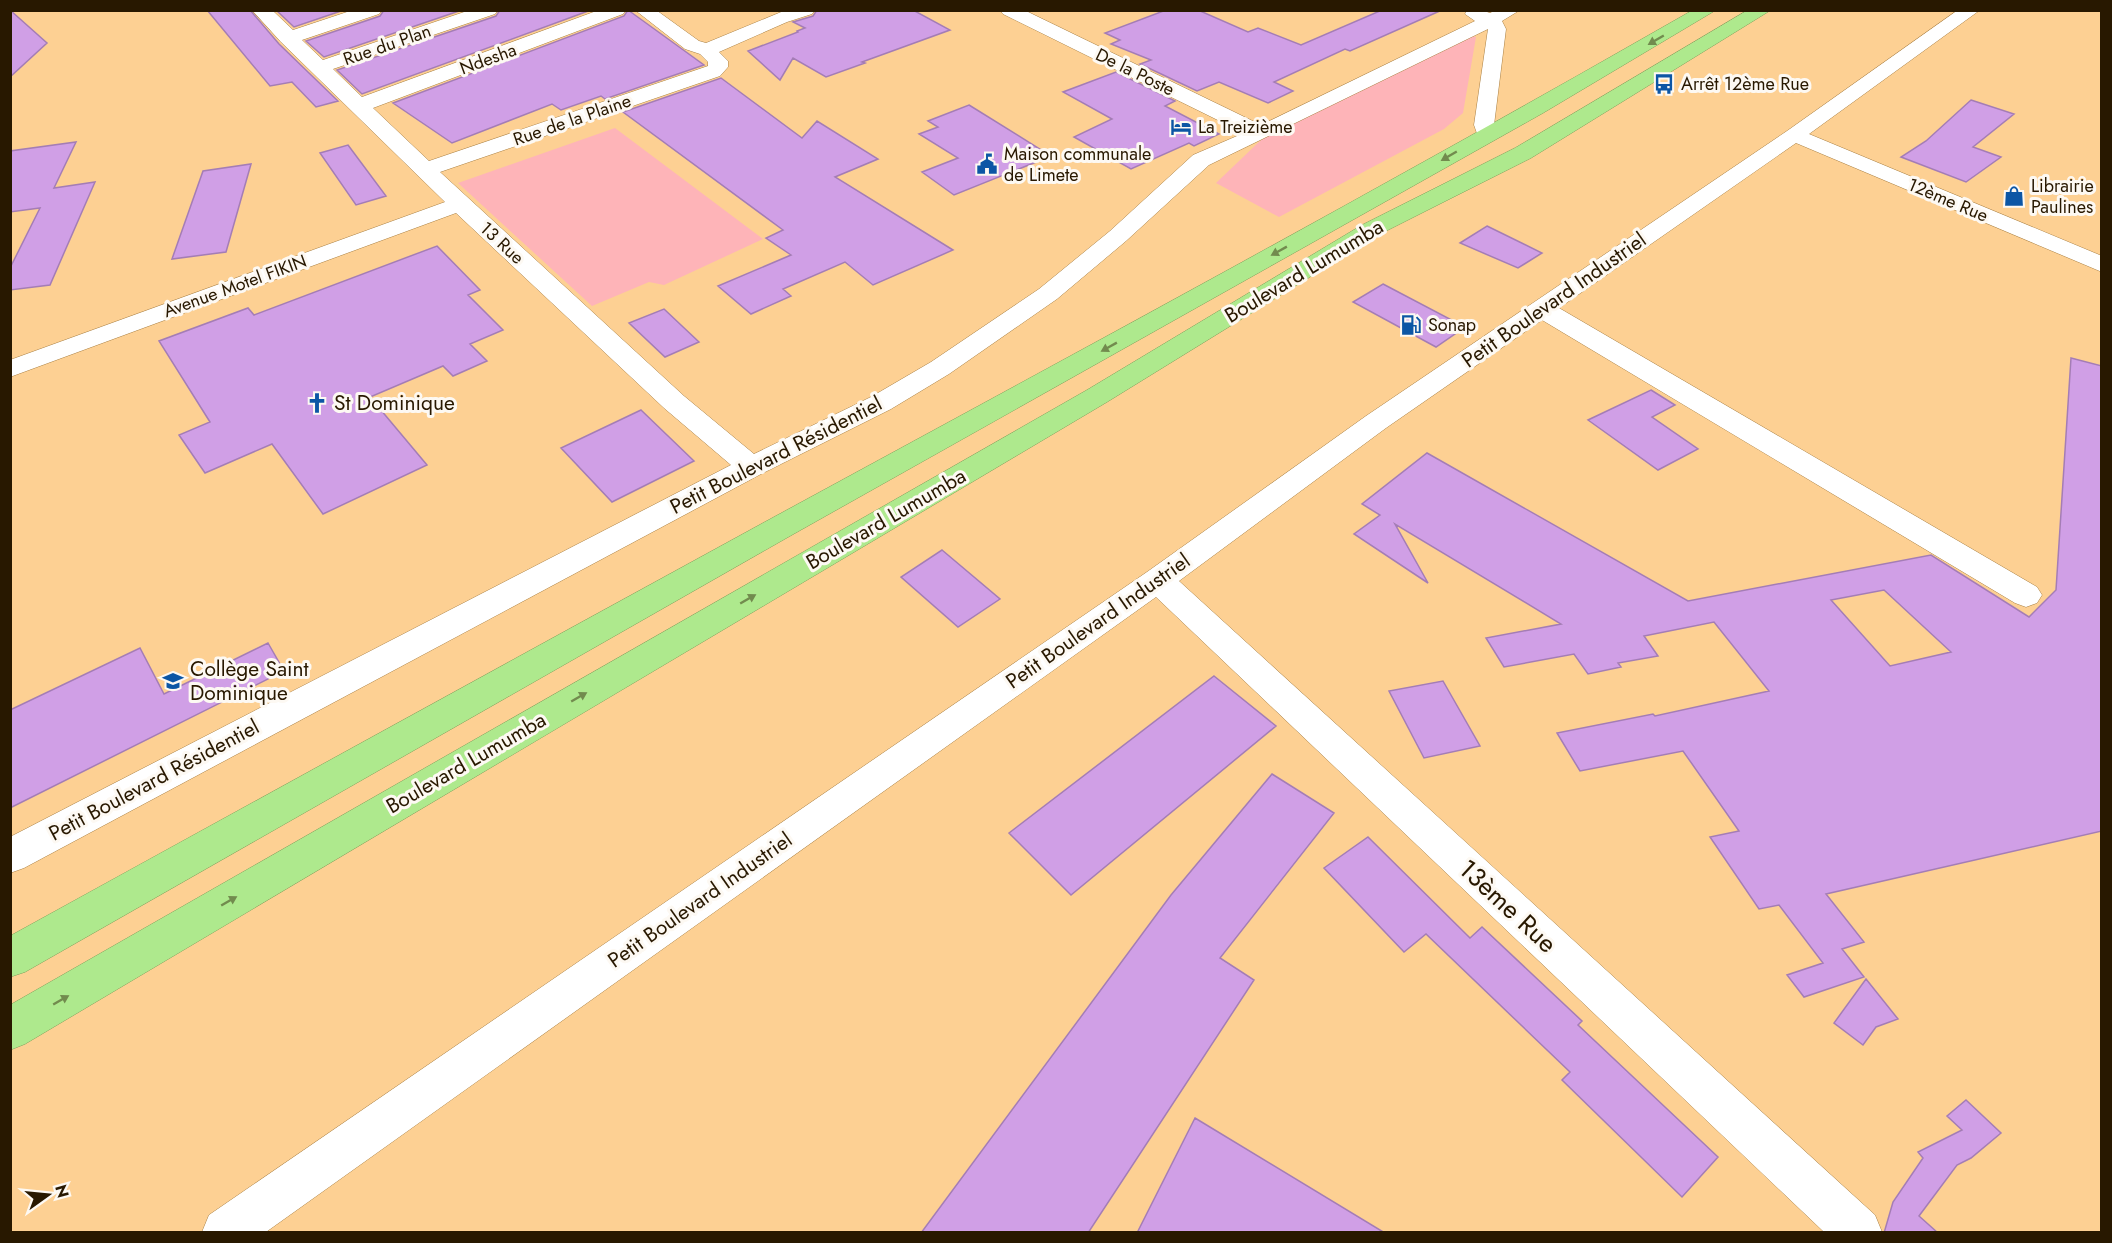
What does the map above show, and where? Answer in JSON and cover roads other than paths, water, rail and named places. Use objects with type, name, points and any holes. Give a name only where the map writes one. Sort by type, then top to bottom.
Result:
[{"type":"highway","name":"Boulevard Lumumba","points":[[10,958],[779,528],[986,416],[1536,109],[1707,10]]},
{"type":"highway","name":"Boulevard Lumumba","points":[[10,1029],[1097,396],[1370,230],[1523,153],[1762,10]]},
{"type":"street","name":"13 Rue","points":[[261,10],[460,204],[674,402],[751,466]]},
{"type":"street","points":[[288,38],[373,10]]},
{"type":"street","name":"Rue du Plan","points":[[320,68],[489,10]]},
{"type":"street","name":"Ndesha","points":[[358,106],[617,10]]},
{"type":"street","points":[[644,10],[713,59]]},
{"type":"street","name":"Rue de la Plaine","points":[[424,170],[713,72],[713,59],[781,18],[806,10]]},
{"type":"street","name":"De la Poste","points":[[1009,10],[1261,133]]},
{"type":"street","name":"Petit Boulevard Industriel","points":[[226,1233],[1158,580],[1376,422],[1794,135],[1971,10]]},
{"type":"street","points":[[1486,135],[1484,125],[1497,35],[1496,24],[1489,14]]},
{"type":"street","name":"Petit Boulevard Résidentiel","points":[[10,856],[751,466],[880,403],[940,368],[1048,294],[1118,236],[1201,160],[1261,133],[1489,14]]},
{"type":"street","name":"12ème Rue","points":[[1794,135],[2102,265]]},
{"type":"street","name":"Avenue Motel FIKIN","points":[[10,369],[460,204]]},
{"type":"street","points":[[1542,309],[2026,595]]},
{"type":"street","name":"13ème Rue","points":[[1158,580],[1858,1233]]},
{"type":"place","name":"Arrêt 12ème Rue","points":[[1664,84]]},
{"type":"place","name":"La Treizième","points":[[1181,127]]},
{"type":"place","name":"Maison communale de Limete","points":[[987,164]]},
{"type":"place","name":"Librairie Paulines","points":[[2014,196]]},
{"type":"place","name":"Sonap","points":[[1411,325]]},
{"type":"place","name":"St Dominique","points":[[317,403]]},
{"type":"place","name":"Collège Saint Dominique","points":[[173,681]]}]
